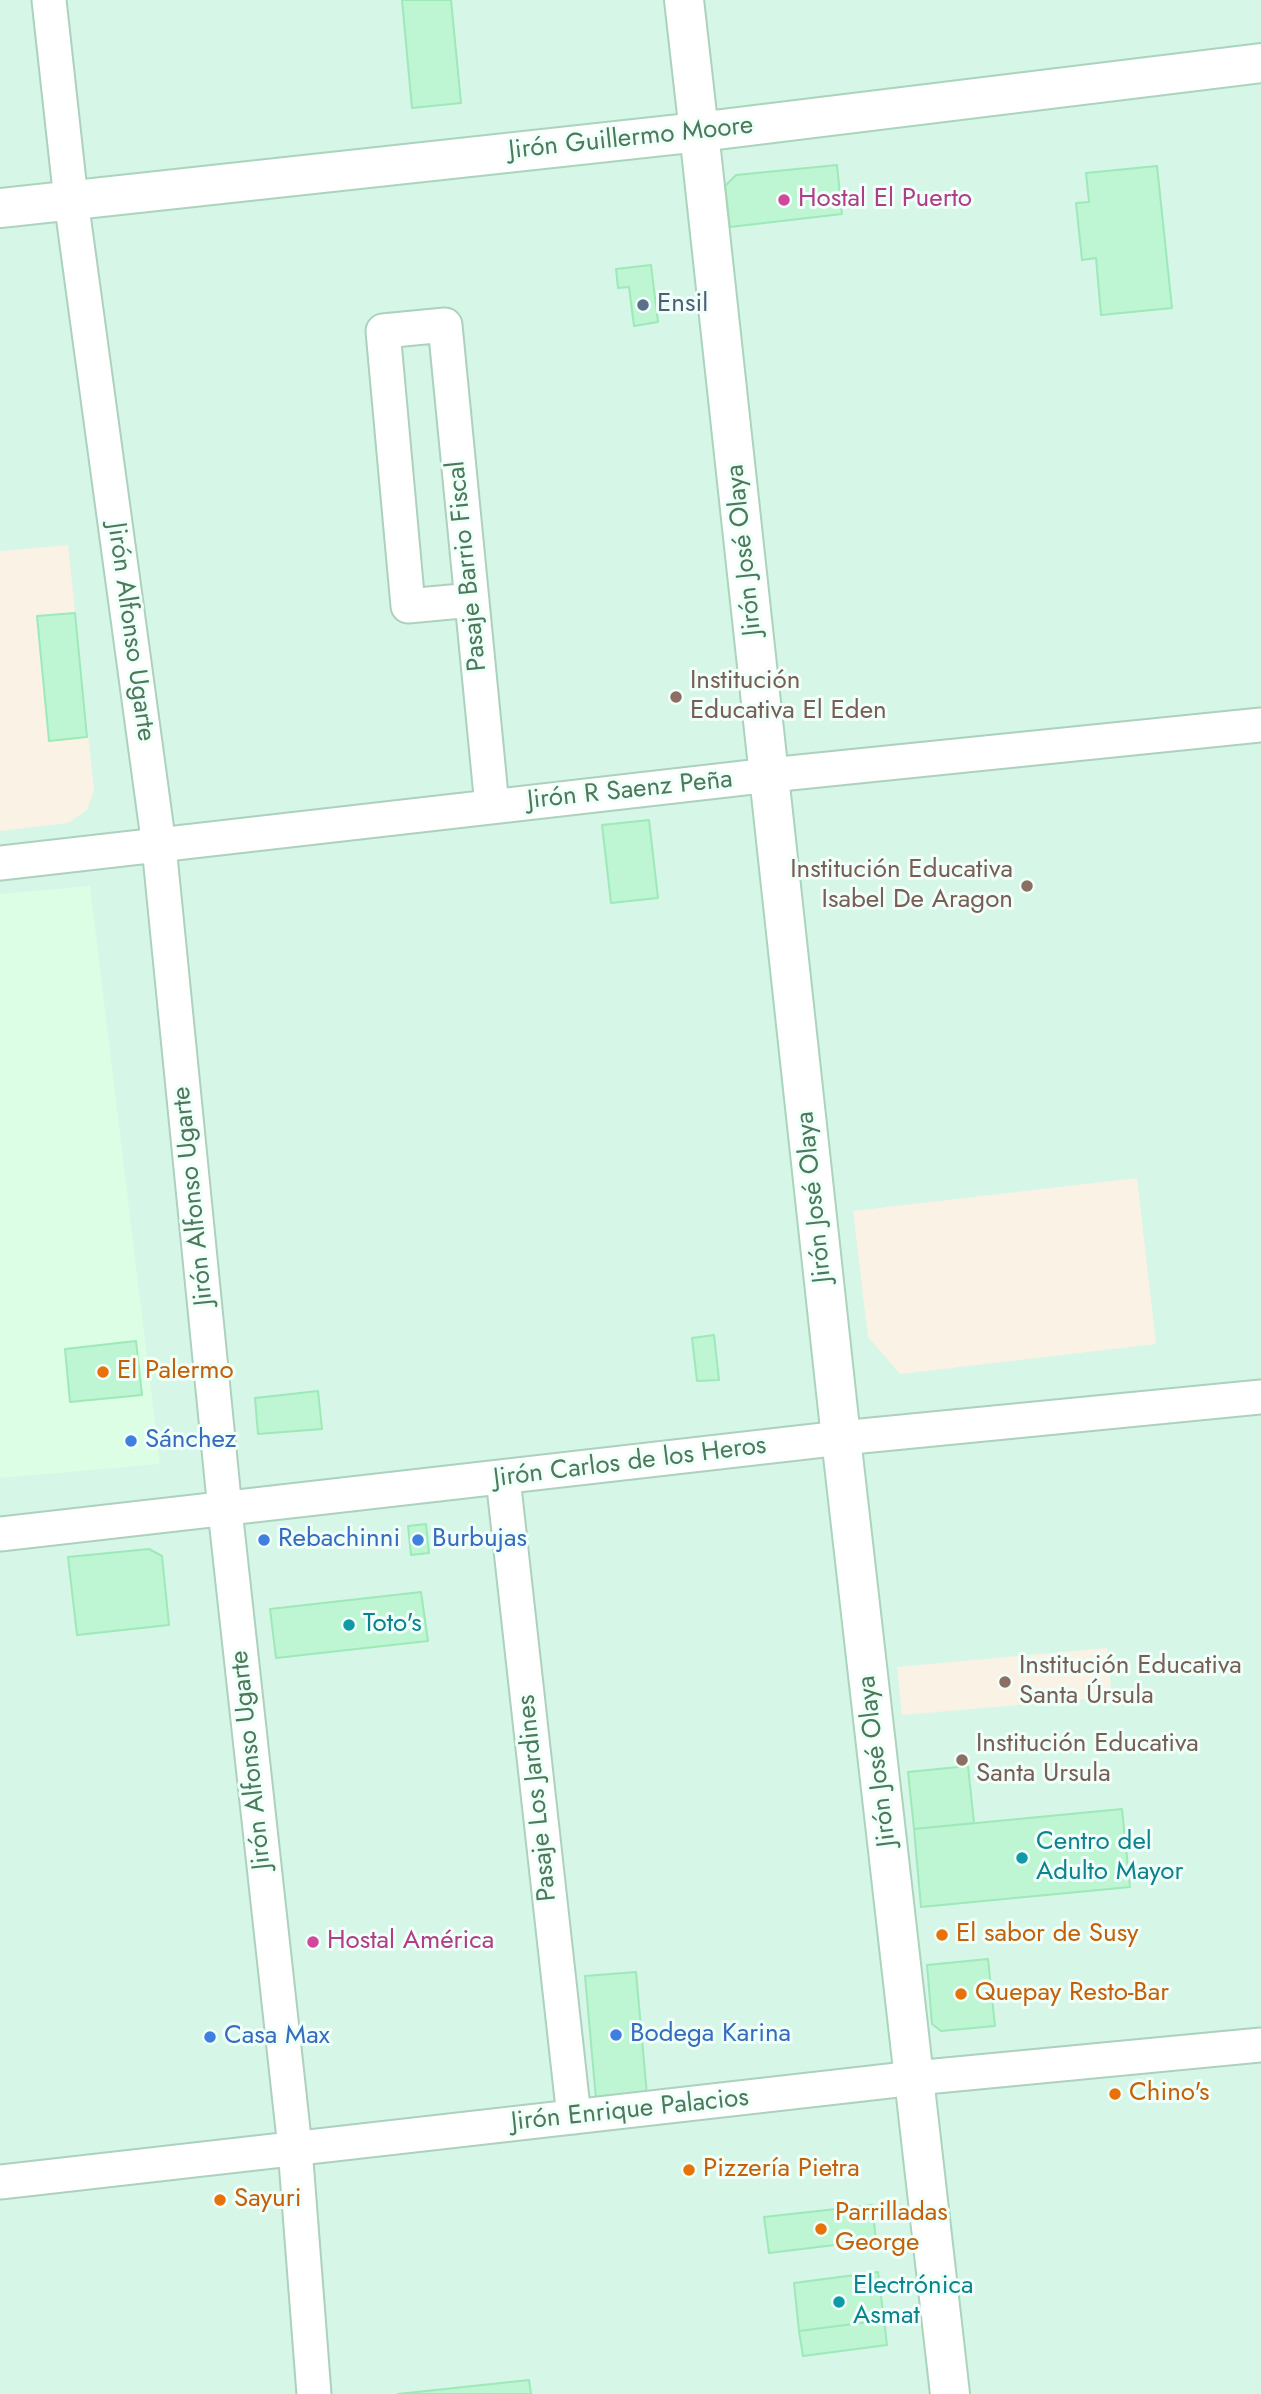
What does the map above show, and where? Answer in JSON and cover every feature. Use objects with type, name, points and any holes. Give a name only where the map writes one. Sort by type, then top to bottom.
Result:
[{"type":"main road","name":"Jirón José Olaya","points":[[684,0],[841,1438],[950,2394]]},
{"type":"main road","name":"Jirón Guillermo Moore","points":[[0,208],[699,132],[1261,63]]},
{"type":"street","name":"Jirón Alfonso Ugarte","points":[[49,0],[71,200],[159,846],[226,1510],[295,2148],[314,2394]]},
{"type":"street","name":"Pasaje Barrio Fiscal","points":[[472,600],[408,606],[383,331],[445,325],[472,600],[492,806]]},
{"type":"street","name":"Jirón R Saenz Peña","points":[[0,863],[770,775],[1261,725]]},
{"type":"street","name":"Jirón Carlos de los Heros","points":[[0,1534],[841,1438],[1261,1397]]},
{"type":"street","name":"Pasaje Los Jardines","points":[[503,1478],[574,2117]]},
{"type":"street","name":"Jirón Enrique Palacios","points":[[0,2182],[915,2078],[1261,2045]]},
{"type":"shaded area","points":[[0,0],[1261,0],[1261,2394],[0,2394]]},
{"type":"shaded area","points":[[68,545],[94,790],[87,810],[68,823],[0,831],[0,551]]},
{"type":"shaded area","points":[[90,886],[160,1464],[0,1478],[0,894]]},
{"type":"shaded area","points":[[1137,1178],[1156,1344],[900,1374],[868,1337],[853,1211]]},
{"type":"shaded area","name":"Institución Educativa Santa Úrsula","points":[[1107,1648],[1112,1697],[902,1715],[897,1667]]},
{"type":"building","points":[[402,0],[451,0],[461,103],[412,108]]},
{"type":"building","name":"Hostal El Puerto","points":[[837,165],[842,214],[730,227],[725,186],[736,175]]},
{"type":"building","points":[[1157,166],[1172,308],[1101,315],[1096,258],[1082,260],[1076,203],[1089,202],[1086,173]]},
{"type":"building","name":"Ensil","points":[[651,265],[658,322],[634,326],[629,287],[618,288],[616,269]]},
{"type":"building","points":[[75,613],[87,737],[49,741],[37,616]]},
{"type":"building","points":[[649,820],[658,898],[611,903],[602,825]]},
{"type":"building","points":[[714,1335],[719,1380],[697,1381],[692,1338]]},
{"type":"building","name":"El Palermo","points":[[136,1341],[142,1395],[70,1402],[65,1349]]},
{"type":"building","points":[[318,1391],[322,1429],[258,1434],[255,1398]]},
{"type":"building","name":"Burbujas","points":[[426,1524],[429,1553],[411,1555],[408,1526]]},
{"type":"building","points":[[149,1549],[162,1556],[169,1625],[77,1635],[68,1557]]},
{"type":"building","name":"Toto's","points":[[421,1592],[428,1641],[276,1658],[270,1609]]},
{"type":"building","points":[[968,1766],[974,1823],[914,1829],[908,1772]]},
{"type":"building","name":"Centro del Adulto Mayor","points":[[1122,1809],[1130,1887],[921,1907],[914,1829]]},
{"type":"building","name":"Quepay Resto-Bar","points":[[988,1959],[995,2026],[941,2031],[932,2024],[927,1965]]},
{"type":"building","name":"Bodega Karina","points":[[636,1972],[647,2095],[596,2099],[585,1976]]},
{"type":"building","name":"Parrilladas George","points":[[872,2205],[876,2240],[769,2253],[764,2217]]},
{"type":"building","name":"Electrónica Asmat","points":[[878,2272],[884,2320],[799,2331],[794,2283]]},
{"type":"building","points":[[884,2320],[887,2345],[803,2356],[799,2331]]},
{"type":"building","points":[[529,2380],[531,2394],[398,2394]]},
{"type":"place","name":"Hostal El Puerto","points":[[784,200]]},
{"type":"place","name":"Ensil","points":[[643,305]]},
{"type":"place","name":"Institución Educativa El Eden","points":[[676,697]]},
{"type":"place","name":"Institución Educativa Isabel De Aragon","points":[[1027,886]]},
{"type":"place","name":"El Palermo","points":[[103,1372]]},
{"type":"place","name":"Sánchez","points":[[131,1441]]},
{"type":"place","name":"Rebachinni","points":[[264,1540]]},
{"type":"place","name":"Burbujas","points":[[418,1540]]},
{"type":"place","name":"Toto's","points":[[349,1625]]},
{"type":"place","name":"Institución Educativa Santa Úrsula","points":[[1005,1682]]},
{"type":"place","name":"Institución Educativa Santa Ursula","points":[[962,1760]]},
{"type":"place","name":"Centro del Adulto Mayor","points":[[1022,1858]]},
{"type":"place","name":"El sabor de Susy","points":[[942,1935]]},
{"type":"place","name":"Hostal América","points":[[313,1942]]},
{"type":"place","name":"Quepay Resto-Bar","points":[[961,1994]]},
{"type":"place","name":"Bodega Karina","points":[[616,2035]]},
{"type":"place","name":"Casa Max","points":[[210,2037]]},
{"type":"place","name":"Chino's","points":[[1115,2094]]},
{"type":"place","name":"Pizzería Pietra","points":[[689,2170]]},
{"type":"place","name":"Sayuri","points":[[220,2200]]},
{"type":"place","name":"Parrilladas George","points":[[821,2229]]},
{"type":"place","name":"Electrónica Asmat","points":[[839,2302]]}]
